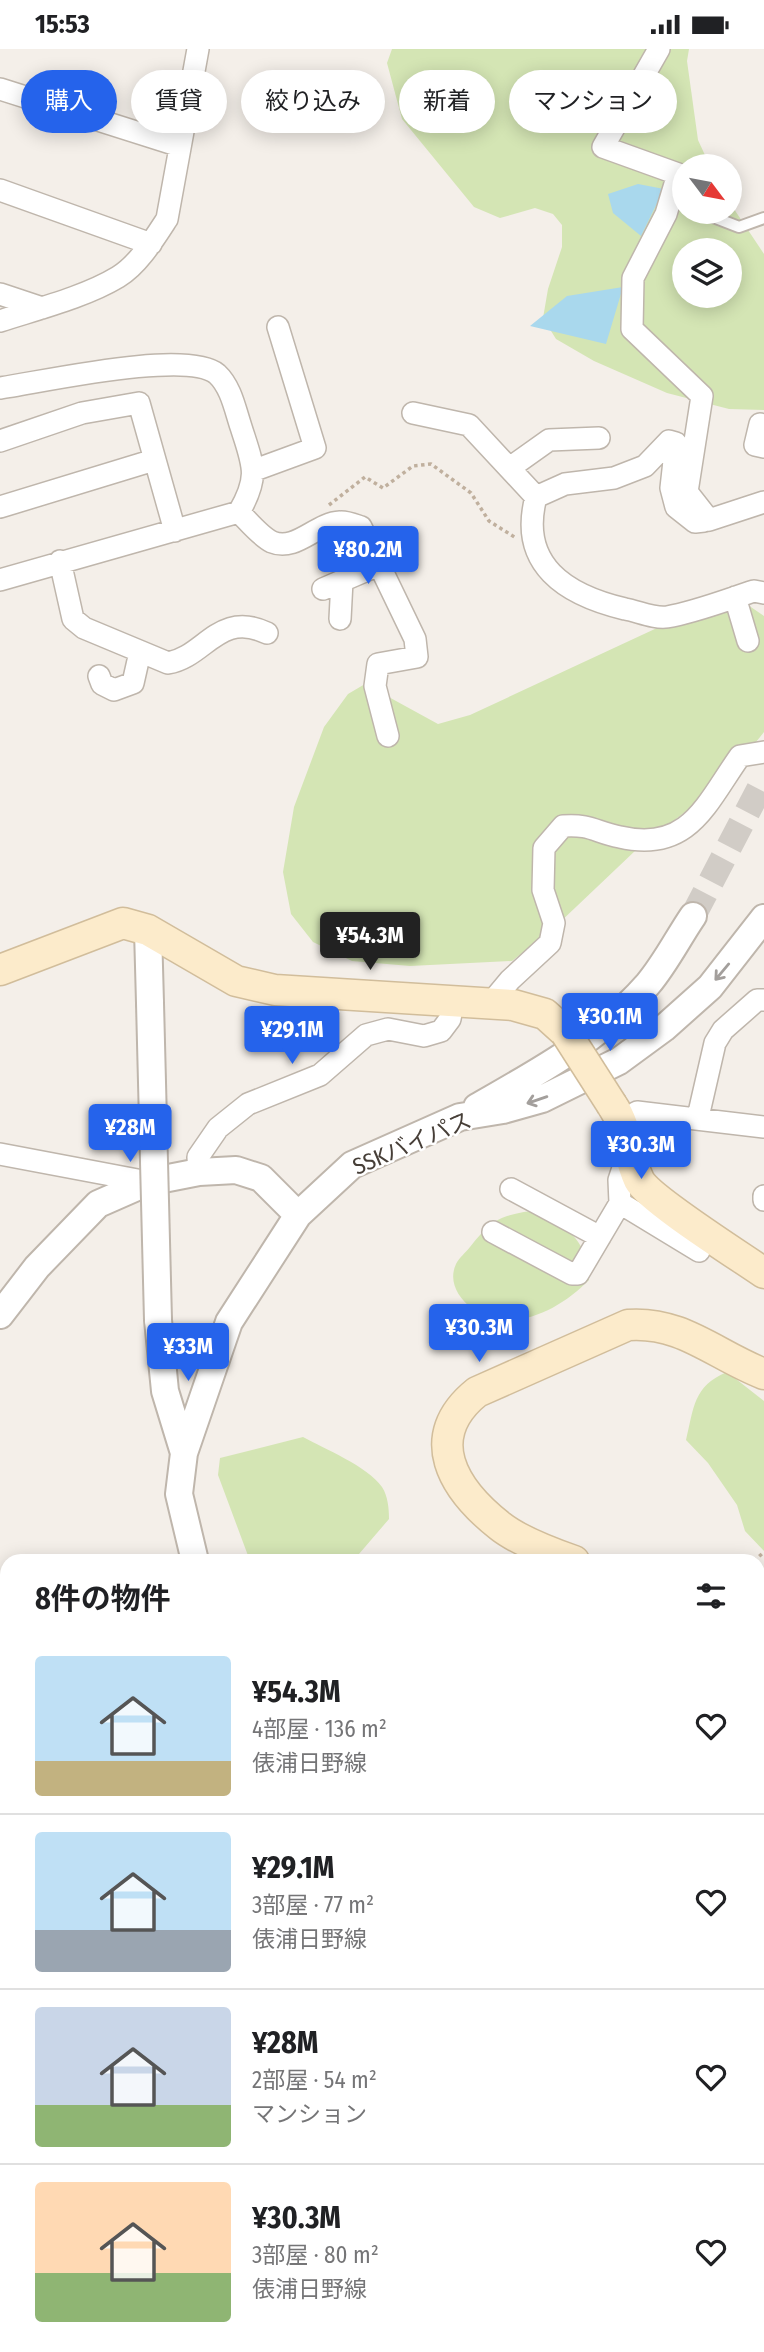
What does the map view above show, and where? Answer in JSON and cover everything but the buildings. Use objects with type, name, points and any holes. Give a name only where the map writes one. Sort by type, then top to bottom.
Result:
[{"type":"main road","points":[[0,970],[122,923],[148,930],[236,981],[262,987],[490,1003],[533,1009],[545,1014],[566,1033],[618,1113],[628,1153],[641,1183],[764,1272]]},
{"type":"main road","points":[[559,1554],[501,1527],[468,1494],[452,1469],[445,1442],[450,1421],[461,1405],[477,1392],[628,1325],[650,1323],[669,1326],[764,1374]]},
{"type":"street","points":[[0,321],[42,308],[119,277],[151,244],[167,219],[198,49]]},
{"type":"street","points":[[659,49],[603,148],[678,174],[666,214],[633,278],[632,329],[702,396],[687,492],[709,520]]},
{"type":"street","points":[[0,89],[180,146]]},
{"type":"street","points":[[0,190],[151,244]]},
{"type":"street","points":[[0,294],[42,308]]},
{"type":"street","points":[[255,470],[315,448],[278,327]]},
{"type":"street","points":[[0,388],[159,364],[204,366],[226,383],[255,470],[253,486],[239,512],[0,580]]},
{"type":"street","points":[[0,441],[82,413],[139,403],[175,531]]},
{"type":"street","points":[[413,414],[469,425],[511,467],[536,497]]},
{"type":"street","points":[[511,467],[549,440],[599,438]]},
{"type":"street","points":[[536,497],[565,484],[614,478],[645,465],[669,441],[676,443],[671,488],[676,507],[695,522],[764,502]]},
{"type":"street","points":[[0,507],[155,460]]},
{"type":"street","points":[[536,497],[531,518],[533,542],[542,563],[558,580],[592,601],[664,618],[754,591],[764,593]]},
{"type":"street","points":[[239,512],[270,541],[279,544],[290,545],[317,529],[341,521],[361,527],[415,639],[417,657],[378,664],[375,686],[392,712],[388,736]]},
{"type":"street","points":[[60,561],[73,619],[84,628],[110,630],[140,652],[167,663],[180,661],[212,635],[240,626],[254,627],[267,633]]},
{"type":"street","points":[[340,619],[332,585],[381,564]]},
{"type":"street","points":[[735,597],[747,641]]},
{"type":"street","points":[[99,676],[102,684],[114,690],[133,683],[140,652]]},
{"type":"street","points":[[490,1003],[510,980],[550,943],[554,923],[543,890],[544,848],[563,826],[585,824],[621,838],[667,838],[687,829],[740,756],[764,752]]},
{"type":"street","points":[[460,1117],[546,1068],[612,1021],[649,982],[693,916]]},
{"type":"street","name":"SSKバイパス","points":[[193,1554],[179,1494],[184,1453],[229,1322],[298,1215],[352,1165],[460,1117],[542,1099],[619,1061],[664,1028],[710,987],[764,918]]},
{"type":"street","points":[[148,930],[158,1320],[165,1391],[184,1453]]},
{"type":"street","points":[[698,1117],[715,1043],[723,1030],[757,1000],[764,1000]]},
{"type":"street","points":[[199,1172],[198,1157],[218,1128],[248,1104],[320,1075],[366,1035],[388,1029],[424,1036],[441,1031],[450,1019],[453,1002]]},
{"type":"street","points":[[618,1113],[698,1117],[764,1127]]},
{"type":"street","points":[[493,1232],[572,1275],[578,1274],[620,1203],[619,1180],[628,1153]]},
{"type":"street","points":[[0,1154],[148,1182]]},
{"type":"street","points":[[0,1315],[37,1268],[98,1204],[148,1182],[199,1172],[236,1170],[261,1178],[298,1215]]},
{"type":"street","points":[[511,1189],[600,1237]]},
{"type":"street","points":[[620,1203],[699,1251]]},
{"type":"lane","points":[[733,224],[739,226],[764,218]]},
{"type":"path","points":[[328,506],[349,486],[365,477],[383,488],[413,466],[431,464],[471,493],[489,520],[520,541],[533,542]]},
{"type":"green space","points":[[392,49],[689,49],[687,61],[698,140],[704,154],[672,154],[672,224],[742,224],[742,221],[764,254],[764,410],[729,409],[667,393],[594,361],[556,339],[543,318],[548,289],[562,247],[562,225],[553,214],[535,208],[500,218],[474,207],[413,133],[495,133],[495,70],[399,70],[399,108],[387,63]]},
{"type":"green space","points":[[745,603],[764,616],[764,732],[725,781],[636,850],[557,925],[512,961],[410,966],[352,961],[313,942],[291,914],[283,872],[294,807],[324,727],[348,694],[365,684],[438,724],[470,715],[672,621]]},
{"type":"green space","points":[[536,1210],[567,1230],[580,1244],[589,1280],[572,1295],[543,1313],[509,1321],[477,1312],[460,1296],[455,1286],[453,1275],[457,1262],[491,1224],[514,1214]]},
{"type":"green space","points":[[727,1372],[764,1401],[764,1551],[745,1531],[737,1505],[708,1463],[686,1440],[701,1391],[707,1384]]},
{"type":"green space","points":[[303,1437],[356,1465],[375,1479],[386,1494],[389,1519],[359,1554],[247,1554],[218,1475],[220,1458]]},
{"type":"water","points":[[638,184],[664,189],[641,236],[613,213],[608,194]]},
{"type":"water","points":[[623,287],[606,344],[530,326],[567,296]]},
{"type":"tunnel","points":[[693,916],[764,780]]}]
